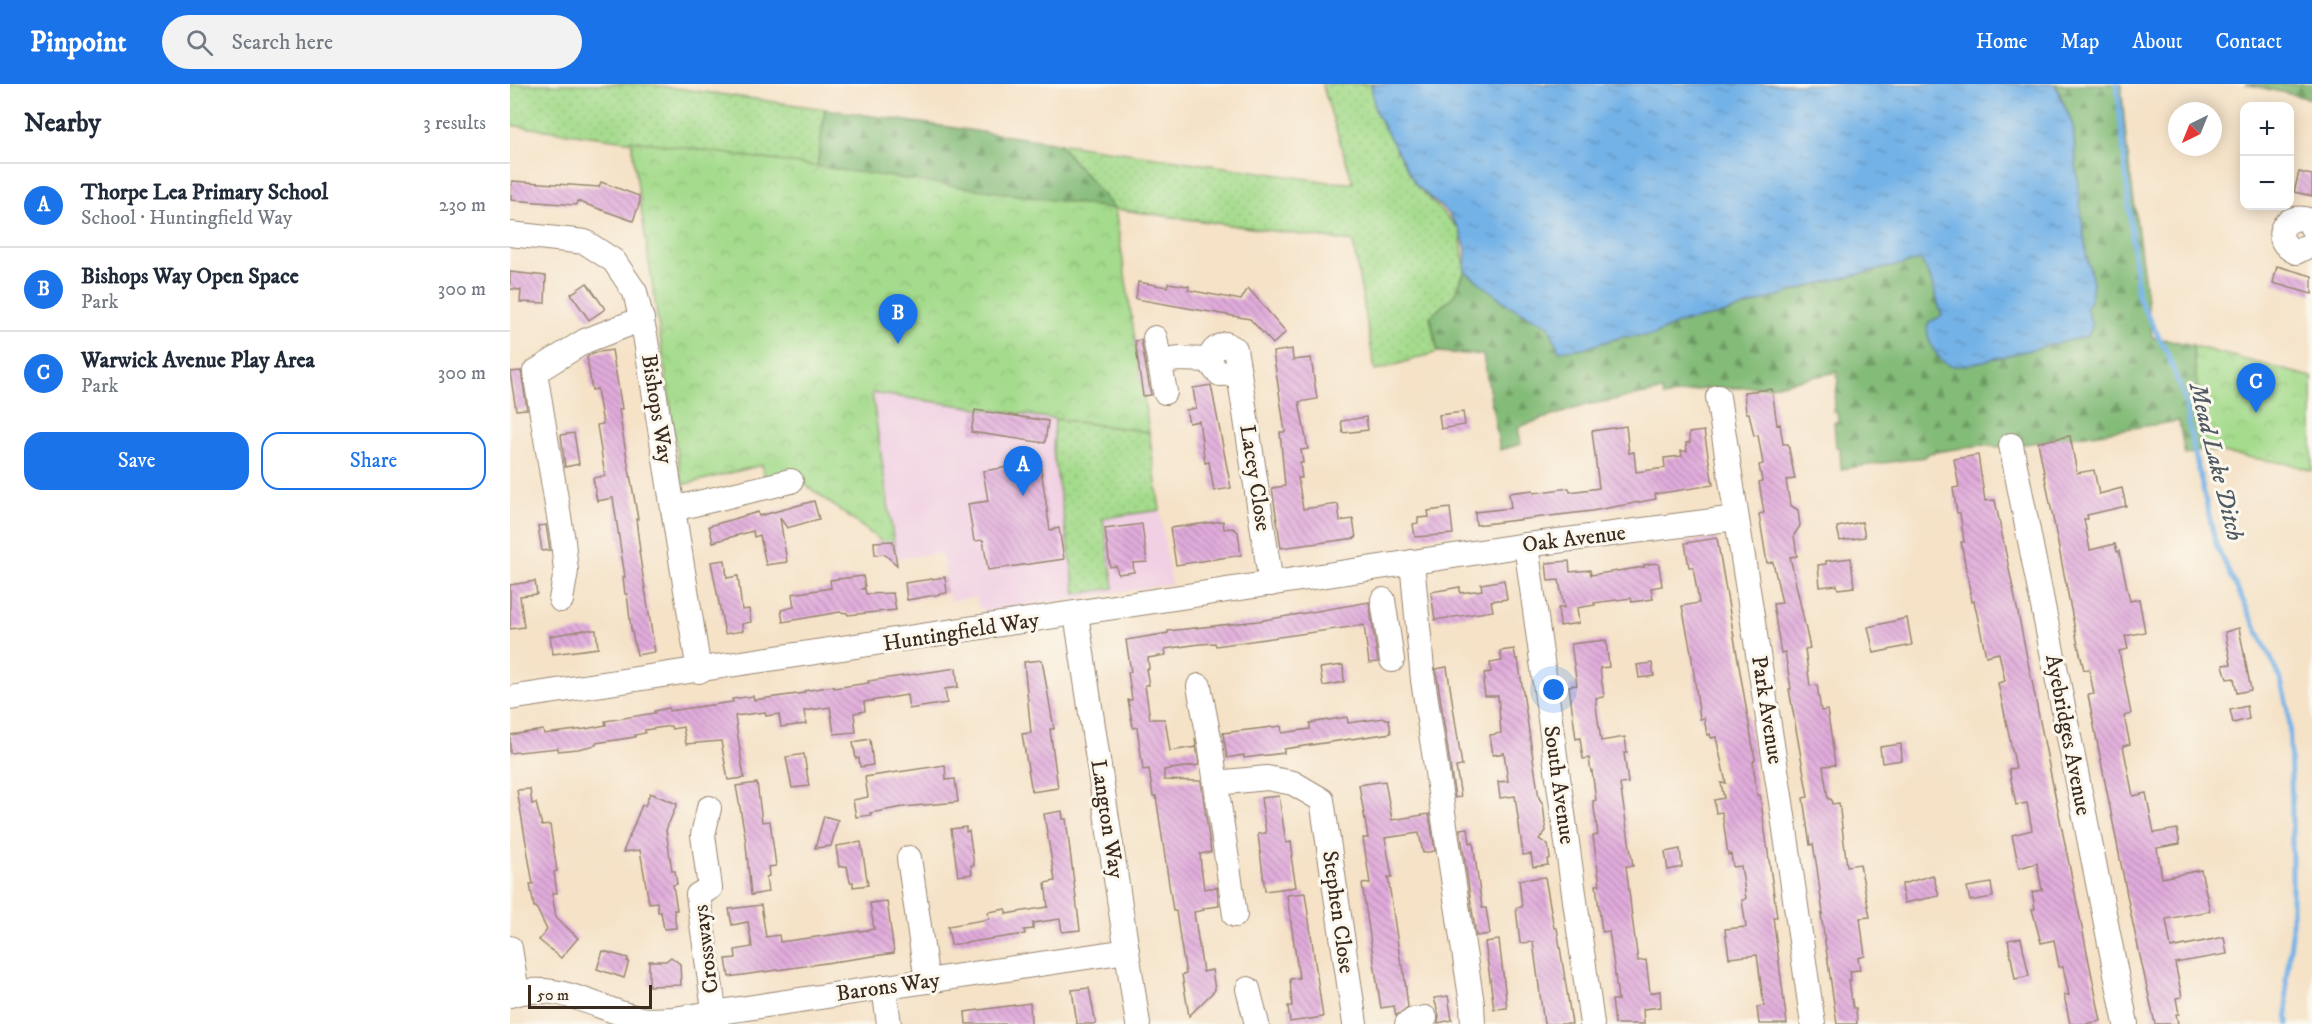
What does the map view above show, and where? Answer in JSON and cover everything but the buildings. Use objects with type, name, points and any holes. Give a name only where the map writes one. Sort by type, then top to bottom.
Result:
[{"type":"street","points":[[2312,228],[2308,220],[2300,218],[2292,220],[2286,223],[2281,236],[2283,243],[2296,252],[2312,244]]},
{"type":"street","name":"Bishops Way","points":[[510,234],[585,242],[614,261],[635,292],[642,319],[699,671]]},
{"type":"street","points":[[561,600],[566,571],[563,541],[536,372],[585,341],[642,319]]},
{"type":"street","points":[[1155,338],[1165,392]]},
{"type":"street","name":"Lacey Close","points":[[1160,362],[1179,359],[1210,360],[1218,346],[1226,344],[1235,349],[1271,584]]},
{"type":"street","name":"Park Avenue","points":[[1718,397],[1782,802],[1813,1024]]},
{"type":"street","name":"Ayebridges Avenue","points":[[2011,445],[2126,1024]]},
{"type":"street","points":[[673,509],[791,481]]},
{"type":"street","name":"Oak Avenue","points":[[1412,562],[1736,518]]},
{"type":"street","name":"South Avenue","points":[[1526,545],[1592,1024]]},
{"type":"street","points":[[1412,562],[1423,680],[1472,1004],[1473,1024]]},
{"type":"street","name":"Huntingfield Way","points":[[510,699],[1412,562]]},
{"type":"street","points":[[1383,600],[1392,660]]},
{"type":"street","name":"Langton Way","points":[[1076,614],[1138,1024]]},
{"type":"street","points":[[1388,629],[1417,624]]},
{"type":"street","points":[[1199,686],[1235,915]]},
{"type":"street","name":"Stephen Close","points":[[1216,783],[1268,778],[1293,783],[1322,800],[1355,1024]]},
{"type":"street","name":"Crossways","points":[[709,808],[703,835],[710,888],[698,895],[715,1018]]},
{"type":"street","points":[[909,858],[927,981]]},
{"type":"street","points":[[510,948],[513,994]]},
{"type":"street","name":"Barons Way","points":[[513,994],[543,991],[577,996],[614,1011],[643,1019],[715,1018],[884,987],[1127,951]]},
{"type":"street","points":[[884,987],[889,1024]]},
{"type":"street","points":[[1248,989],[1257,1024]]},
{"type":"shaded area","points":[[871,393],[1149,432],[1171,584],[985,612],[978,606],[976,597],[950,601],[942,557],[939,553],[896,559]]},
{"type":"green space","points":[[510,84],[648,84],[825,109],[817,167],[510,125]]},
{"type":"green space","points":[[1322,84],[1371,84],[1375,111],[1416,185],[1460,230],[1465,271],[1454,295],[1430,317],[1438,352],[1375,371],[1353,242],[1115,209],[1058,143],[1329,182],[1353,183]]},
{"type":"green space","points":[[2056,84],[2121,84],[2127,150],[2152,337],[2193,345],[2204,450],[2185,455],[2179,421],[2024,444],[1996,447],[1982,445],[1929,453],[1925,457],[1841,469],[1840,447],[1836,447],[1834,422],[1838,422],[1837,412],[1833,412],[1837,372],[1766,387],[1702,389],[1664,397],[1661,391],[1586,405],[1518,427],[1521,444],[1500,450],[1483,355],[1438,352],[1430,317],[1454,295],[1465,271],[1510,306],[1550,326],[1584,348],[1622,337],[1654,335],[1679,323],[1719,315],[1817,284],[1921,260],[1930,277],[1942,316],[2092,326],[2086,308],[2091,298],[2093,282],[2087,259],[2079,198],[2073,126]]},
{"type":"green space","points":[[2245,84],[2312,84],[2312,99]]},
{"type":"green space","points":[[825,109],[1058,143],[1115,209],[817,167]]},
{"type":"green space","points":[[631,140],[1115,209],[1149,432],[872,393],[895,551],[803,483],[765,480],[762,465],[682,485]]},
{"type":"green space","points":[[2193,346],[2312,377],[2312,471],[2290,464],[2204,450]]},
{"type":"green space","points":[[1055,418],[1149,432],[1160,510],[1103,518],[1114,588],[1076,594],[1053,451]]},
{"type":"water","points":[[1371,84],[2055,84],[2073,126],[2079,198],[2087,258],[2093,282],[2091,298],[2086,308],[2092,326],[2088,336],[1967,365],[1947,364],[1938,356],[1929,339],[1929,322],[1942,316],[1930,277],[1921,260],[1817,284],[1719,315],[1679,323],[1654,335],[1622,337],[1584,348],[1559,351],[1549,326],[1510,306],[1465,271],[1466,249],[1460,230],[1448,213],[1416,185],[1375,111]]},
{"type":"waterway","name":"Mead Lake Ditch","points":[[2117,84],[2138,297],[2168,355],[2185,401],[2216,545],[2280,677],[2289,715],[2292,935],[2286,979],[2288,1024]]},
{"type":"place","name":"Bishops Way Open Space","points":[[898,344]]},
{"type":"place","name":"Warwick Avenue Play Area","points":[[2256,413]]},
{"type":"place","name":"Thorpe Lea Primary School","points":[[1023,496]]}]
